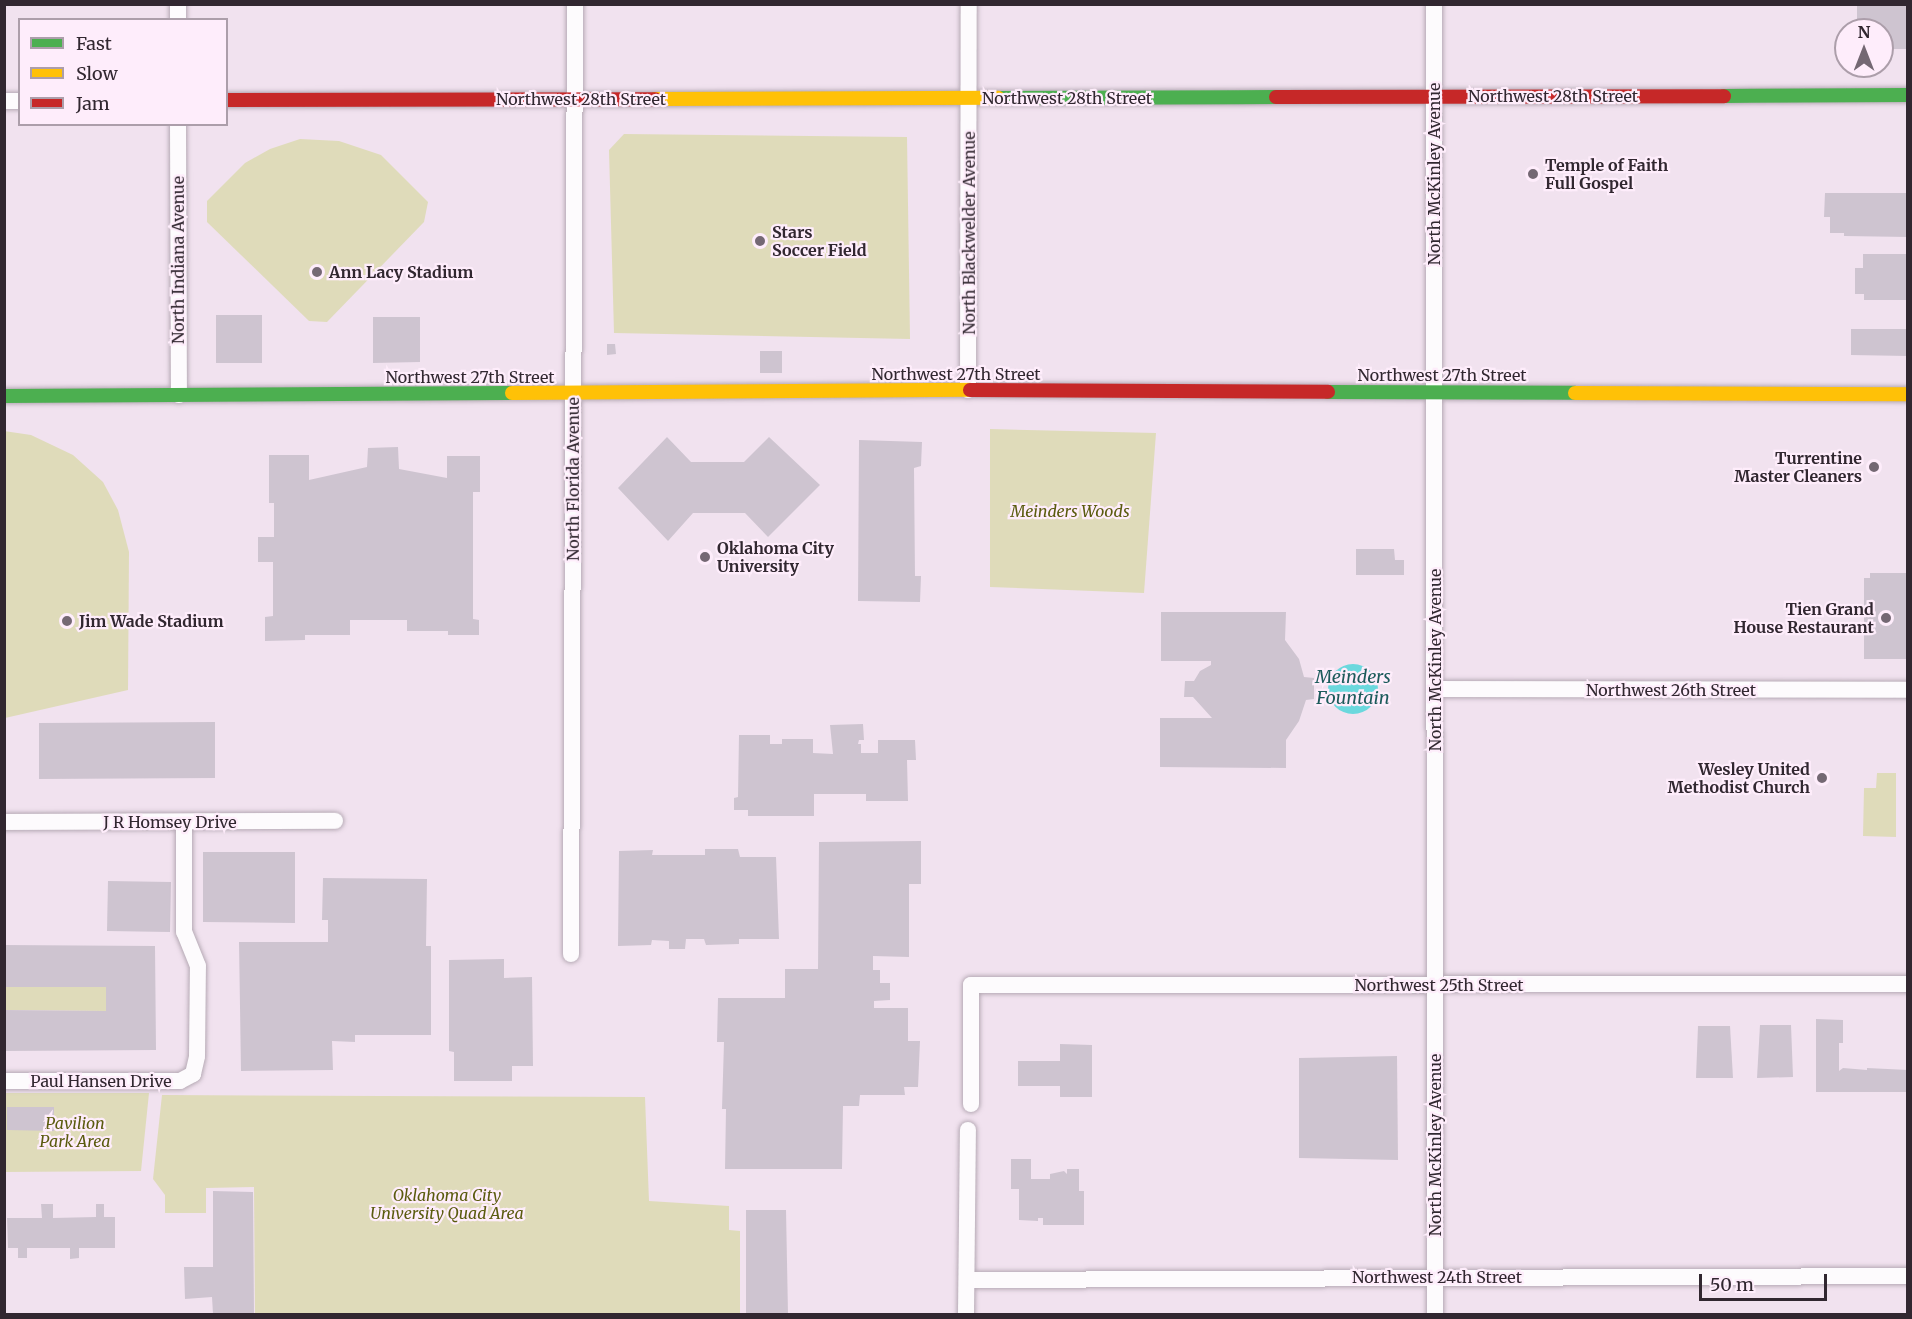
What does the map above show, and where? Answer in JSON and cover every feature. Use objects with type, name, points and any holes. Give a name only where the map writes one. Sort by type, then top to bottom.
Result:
[{"type":"street","name":"North Florida Avenue","points":[[571,954],[575,4]]},
{"type":"street","name":"North Blackwelder Avenue","points":[[968,390],[969,4]]},
{"type":"street","name":"North McKinley Avenue","points":[[1434,4],[1435,1314]]},
{"type":"street","name":"Northwest 28th Street","points":[[228,100],[1908,95]]},
{"type":"street","name":"North Indiana Avenue","points":[[178,126],[179,395]]},
{"type":"street","name":"Northwest 27th Street","points":[[4,396],[968,390],[1908,394]]},
{"type":"street","name":"Northwest 26th Street","points":[[1435,689],[1908,690]]},
{"type":"street","name":"J R Homsey Drive","points":[[4,822],[335,821]]},
{"type":"street","name":"Paul Hansen Drive","points":[[4,1081],[180,1081],[193,1074],[197,1056],[198,966],[184,932],[184,822]]},
{"type":"street","name":"Northwest 25th Street","points":[[971,1104],[971,985],[1908,984]]},
{"type":"street","points":[[966,1314],[968,1130]]},
{"type":"street","name":"Northwest 24th Street","points":[[967,1280],[1908,1276]]},
{"type":"green space","name":"Stars Soccer Field","points":[[624,134],[907,137],[910,339],[614,333],[609,150]]},
{"type":"green space","name":"Ann Lacy Stadium","points":[[300,139],[339,141],[381,155],[428,202],[424,222],[327,322],[309,321],[207,222],[207,201],[245,163],[270,149]]},
{"type":"green space","name":"Meinders Woods","points":[[990,429],[1156,433],[1144,593],[990,587]]},
{"type":"green space","name":"Jim Wade Stadium","points":[[4,431],[31,435],[73,455],[103,482],[118,510],[129,552],[128,690],[5,718]]},
{"type":"green space","points":[[1877,773],[1896,773],[1896,837],[1863,836],[1864,788],[1876,788]]},
{"type":"green space","points":[[5,987],[106,987],[106,1011],[5,1010]]},
{"type":"green space","name":"Pavilion Park Area","points":[[4,1093],[149,1093],[141,1171],[5,1172]]},
{"type":"green space","name":"Oklahoma City University Quad Area","points":[[162,1095],[645,1097],[649,1201],[729,1206],[729,1230],[740,1231],[740,1314],[255,1314],[254,1187],[206,1188],[206,1213],[165,1213],[165,1195],[153,1179]]},
{"type":"water","name":"Meinders Fountain","points":[[1353,664],[1362,666],[1373,675],[1378,689],[1376,698],[1367,709],[1353,714],[1344,712],[1333,703],[1328,689],[1330,680],[1339,669]]},
{"type":"building","points":[[1857,4],[1908,4],[1908,49],[1894,49],[1894,18],[1857,18]]},
{"type":"building","points":[[1825,193],[1908,193],[1908,237],[1844,236],[1844,233],[1830,233],[1830,217],[1824,217]]},
{"type":"building","points":[[1863,254],[1908,254],[1908,300],[1864,300],[1864,294],[1855,294],[1855,268],[1863,268]]},
{"type":"building","points":[[216,315],[262,315],[262,363],[216,363]]},
{"type":"building","points":[[373,317],[420,317],[420,362],[373,363]]},
{"type":"building","points":[[1851,329],[1908,329],[1908,356],[1851,355]]},
{"type":"building","points":[[607,344],[615,344],[616,354],[607,355]]},
{"type":"building","points":[[760,351],[782,351],[782,373],[760,373]]},
{"type":"building","points":[[667,437],[691,462],[744,462],[769,437],[820,485],[768,537],[745,513],[693,513],[668,541],[618,488]]},
{"type":"building","points":[[859,440],[922,442],[921,466],[914,468],[915,576],[921,576],[920,602],[858,601]]},
{"type":"building","points":[[398,447],[399,469],[447,478],[447,456],[480,456],[480,492],[473,492],[473,619],[479,620],[479,635],[448,635],[448,631],[407,631],[407,620],[350,620],[350,635],[305,635],[305,640],[265,641],[265,617],[273,616],[273,562],[258,562],[258,537],[274,537],[274,503],[269,503],[269,455],[309,455],[309,480],[367,467],[368,448]]},
{"type":"building","points":[[1356,549],[1394,549],[1395,560],[1404,560],[1404,575],[1356,575]]},
{"type":"building","name":"Tien Grand House Restaurant","points":[[1870,573],[1908,573],[1908,659],[1864,659],[1864,578],[1870,578]]},
{"type":"building","points":[[1161,612],[1286,612],[1285,640],[1299,659],[1304,677],[1314,678],[1314,699],[1306,700],[1299,721],[1286,740],[1286,768],[1160,767],[1160,718],[1212,718],[1193,697],[1184,697],[1185,681],[1194,681],[1200,671],[1211,665],[1211,661],[1161,661]]},
{"type":"building","points":[[215,722],[215,778],[39,779],[39,723]]},
{"type":"building","points":[[863,724],[864,740],[859,740],[858,744],[861,744],[861,753],[878,753],[878,740],[915,740],[916,760],[907,760],[908,801],[866,801],[866,794],[814,794],[814,816],[748,816],[748,810],[734,810],[734,798],[738,797],[739,735],[770,735],[770,744],[782,744],[782,739],[813,739],[813,753],[833,754],[830,725]]},
{"type":"building","points":[[921,841],[921,884],[909,884],[909,957],[873,956],[873,970],[880,970],[880,983],[890,983],[890,1000],[874,1001],[874,1008],[908,1008],[908,1041],[920,1041],[918,1087],[904,1087],[905,1095],[860,1095],[859,1106],[843,1106],[842,1169],[725,1169],[726,1109],[722,1109],[724,1042],[717,1042],[718,998],[785,998],[785,969],[818,969],[819,842]]},
{"type":"building","points":[[705,849],[738,849],[740,857],[776,857],[779,939],[739,939],[739,944],[706,945],[704,939],[686,939],[685,949],[669,949],[669,941],[652,940],[651,945],[618,946],[619,851],[653,850],[652,855],[705,855]]},
{"type":"building","points":[[203,852],[295,852],[295,923],[203,922]]},
{"type":"building","points":[[323,878],[427,879],[426,946],[431,946],[431,1035],[355,1035],[355,1042],[332,1041],[333,1070],[241,1071],[239,942],[328,942],[328,920],[322,920]]},
{"type":"building","points":[[108,881],[171,882],[170,932],[107,931]]},
{"type":"building","points":[[4,945],[155,946],[156,1050],[4,1051],[4,1010],[106,1011],[106,987],[4,987]]},
{"type":"building","points":[[504,959],[504,978],[532,977],[533,1066],[512,1066],[512,1081],[454,1081],[454,1052],[449,1051],[449,960]]},
{"type":"building","points":[[1816,1019],[1843,1020],[1843,1043],[1839,1043],[1839,1071],[1843,1068],[1908,1070],[1908,1092],[1816,1092]]},
{"type":"building","points":[[1760,1025],[1791,1025],[1793,1077],[1757,1078]]},
{"type":"building","points":[[1698,1026],[1730,1026],[1733,1078],[1696,1078]]},
{"type":"building","points":[[1060,1044],[1092,1045],[1092,1097],[1060,1097],[1060,1086],[1018,1086],[1018,1061],[1060,1061]]},
{"type":"building","points":[[1397,1056],[1398,1160],[1299,1158],[1299,1058]]},
{"type":"building","points":[[7,1107],[54,1107],[54,1131],[7,1130]]},
{"type":"building","points":[[1011,1159],[1031,1159],[1031,1179],[1050,1179],[1050,1174],[1064,1171],[1067,1174],[1067,1169],[1079,1169],[1079,1191],[1084,1191],[1084,1225],[1043,1225],[1043,1218],[1038,1218],[1038,1221],[1019,1220],[1019,1189],[1011,1189]]},
{"type":"building","points":[[213,1191],[253,1192],[254,1314],[213,1314],[212,1297],[185,1299],[184,1267],[213,1267]]},
{"type":"building","points":[[41,1204],[53,1204],[53,1218],[96,1217],[96,1204],[104,1204],[104,1217],[115,1217],[115,1248],[79,1248],[79,1258],[70,1259],[70,1248],[27,1248],[27,1258],[18,1258],[18,1248],[8,1248],[7,1218],[42,1218]]},
{"type":"building","points":[[746,1210],[786,1210],[788,1314],[746,1314]]},
{"type":"traffic: fast","points":[[1724,96],[1908,95]]},
{"type":"traffic: fast","points":[[998,98],[1276,97]]},
{"type":"traffic: fast","points":[[1328,392],[1575,393]]},
{"type":"traffic: fast","points":[[4,396],[512,393]]},
{"type":"traffic: slow","points":[[655,99],[998,98]]},
{"type":"traffic: slow","points":[[512,393],[970,390]]},
{"type":"traffic: slow","points":[[1575,393],[1908,394]]},
{"type":"traffic: jam","points":[[1276,97],[1724,96]]},
{"type":"traffic: jam","points":[[228,100],[655,99]]},
{"type":"traffic: jam","points":[[970,390],[1328,392]]},
{"type":"place","name":"Temple of Faith Full Gospel","points":[[1533,174]]},
{"type":"place","name":"Stars Soccer Field","points":[[760,241]]},
{"type":"place","name":"Ann Lacy Stadium","points":[[317,272]]},
{"type":"place","name":"Turrentine Master Cleaners","points":[[1874,467]]},
{"type":"place","name":"Oklahoma City University","points":[[705,557]]},
{"type":"place","name":"Tien Grand House Restaurant","points":[[1886,618]]},
{"type":"place","name":"Jim Wade Stadium","points":[[67,621]]},
{"type":"place","name":"Wesley United Methodist Church","points":[[1822,778]]}]
